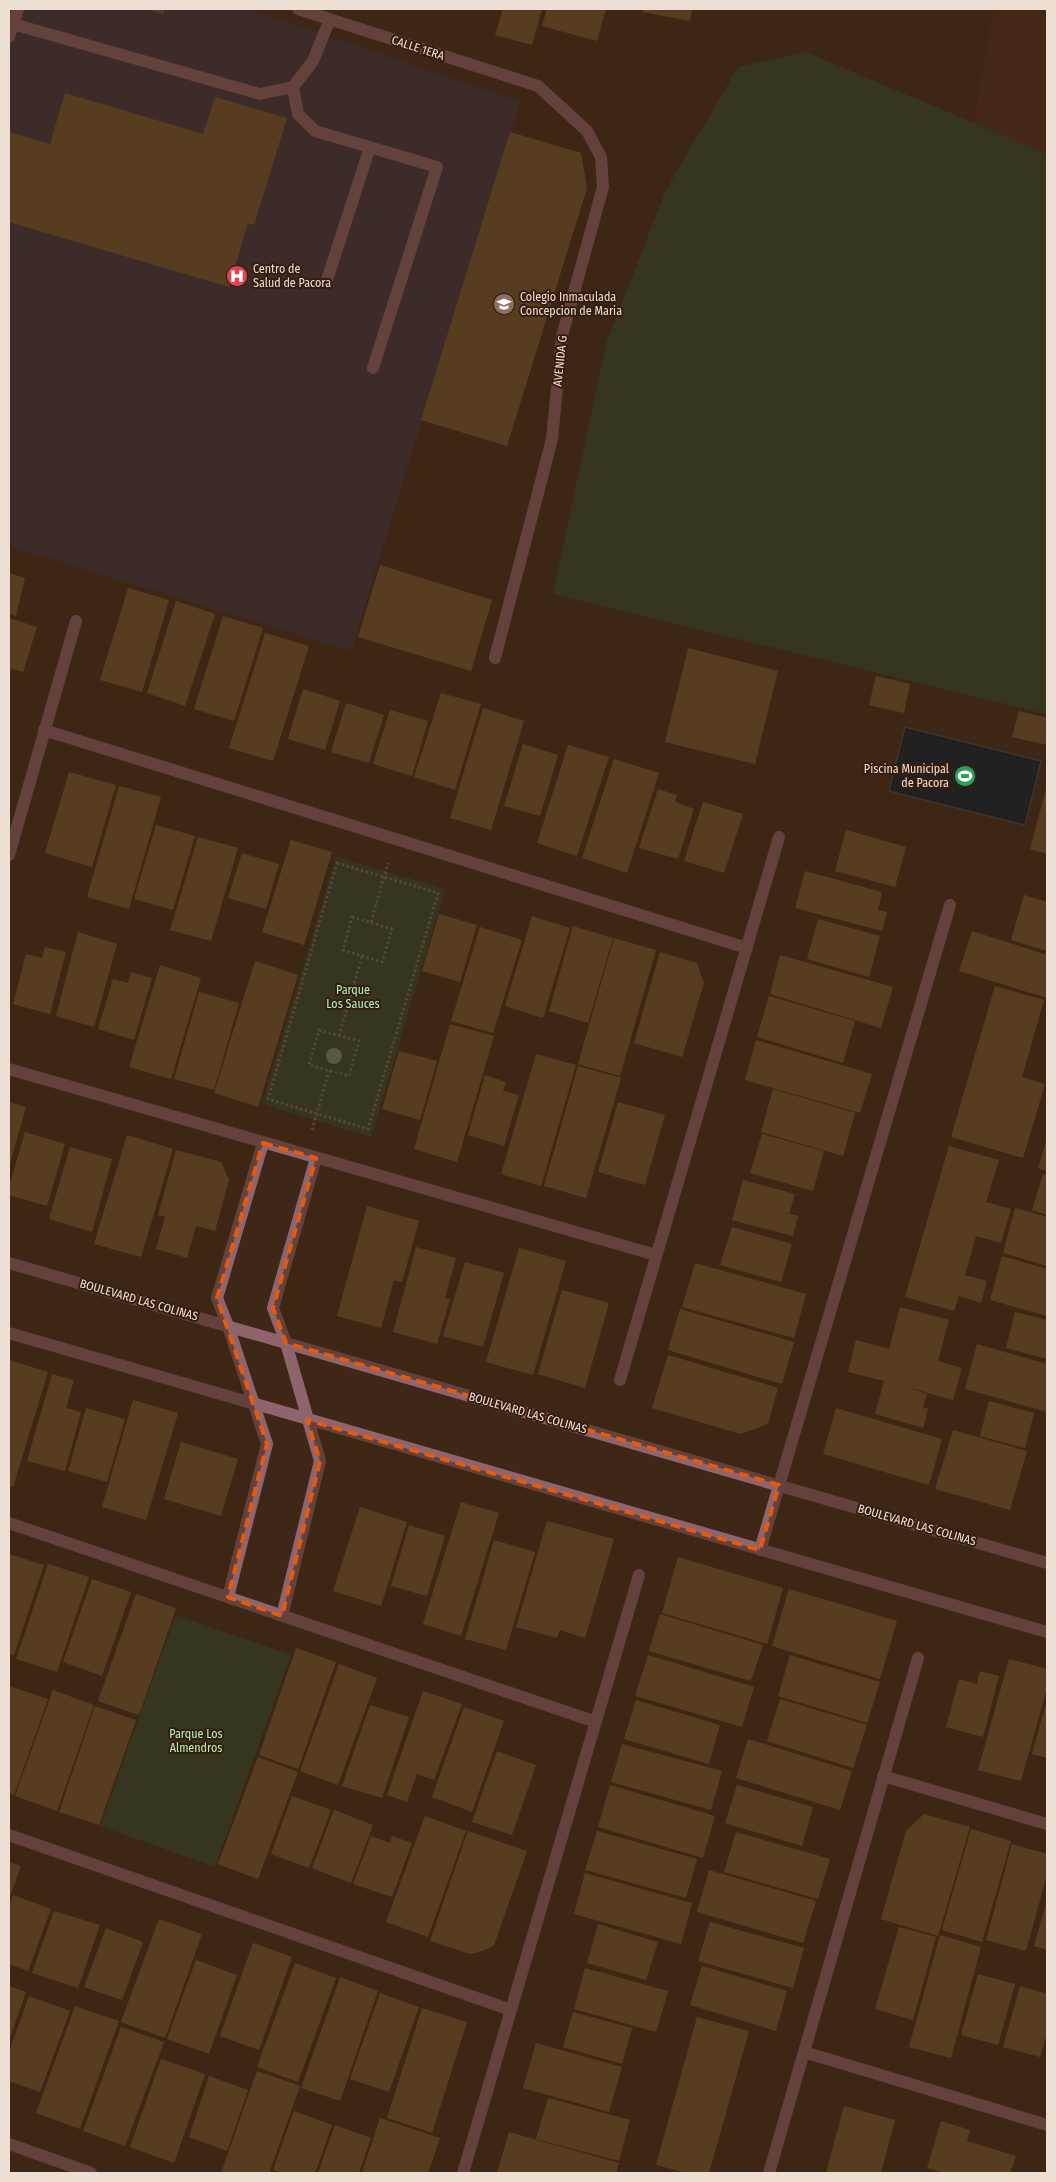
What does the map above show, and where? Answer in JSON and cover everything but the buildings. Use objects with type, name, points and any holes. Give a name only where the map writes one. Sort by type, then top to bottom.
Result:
[{"type":"street","points":[[9,37],[18,9]]},
{"type":"street","name":"CALLE 1ERA","points":[[298,9],[538,86]]},
{"type":"street","points":[[13,24],[260,94],[293,87],[313,61],[330,19]]},
{"type":"street","name":"AVENIDA G","points":[[495,658],[552,440],[562,336],[603,187],[601,158],[587,131],[538,86]]},
{"type":"street","points":[[293,87],[298,114],[315,131],[437,167],[373,368]]},
{"type":"street","points":[[326,280],[370,147]]},
{"type":"street","points":[[9,854],[76,621]]},
{"type":"street","points":[[44,730],[747,948]]},
{"type":"street","points":[[620,1380],[779,837]]},
{"type":"street","points":[[760,1550],[950,905]]},
{"type":"street","points":[[9,1069],[656,1255]]},
{"type":"street","points":[[228,1597],[267,1444],[217,1298],[263,1143]]},
{"type":"street","points":[[282,1616],[320,1461],[286,1343],[273,1308],[311,1156]]},
{"type":"street","name":"BOULEVARD LAS COLINAS","points":[[9,1263],[1047,1563]]},
{"type":"street","points":[[9,1333],[253,1405],[1047,1632]]},
{"type":"street","points":[[9,1523],[596,1722]]},
{"type":"street","points":[[464,2173],[639,1575]]},
{"type":"street","points":[[769,2173],[918,1658]]},
{"type":"street","points":[[884,1776],[1047,1824]]},
{"type":"street","points":[[9,1835],[511,2010]]},
{"type":"street","points":[[804,2052],[1047,2125]]},
{"type":"street","points":[[9,2144],[91,2173]]},
{"type":"path","points":[[371,922],[395,838]]},
{"type":"path","points":[[338,863],[438,893],[368,1129],[317,1113],[268,1099],[338,863]]},
{"type":"path","points":[[352,917],[392,929],[382,962],[362,956],[342,950],[352,917]]},
{"type":"path","points":[[338,1036],[362,956]]},
{"type":"path","points":[[319,1030],[359,1041],[349,1076],[329,1070],[309,1065],[319,1030]]},
{"type":"path","points":[[311,1156],[317,1113],[329,1070]]},
{"type":"highlighted area","points":[[263,1143],[316,1158],[273,1308],[286,1343],[779,1485],[760,1550],[307,1420],[320,1461],[282,1616],[228,1597],[267,1444],[217,1298]]},
{"type":"shaded area","name":"Centro de Salud de Pacora","points":[[9,9],[246,9],[520,101],[351,651],[9,546]]},
{"type":"shaded area","points":[[994,9],[1047,9],[1047,154],[974,123]]},
{"type":"green space","points":[[806,52],[1047,154],[1047,714],[553,594],[606,344],[666,190],[738,67]]},
{"type":"green space","name":"Parque Los Sauces","points":[[336,857],[445,889],[371,1137],[262,1104]]},
{"type":"green space","name":"Parque Los Almendros","points":[[176,1615],[291,1655],[215,1867],[100,1826]]},
{"type":"water","name":"Piscina Municipal de Pacora","points":[[905,727],[1041,761],[1025,825],[889,791]]},
{"type":"place","name":"Centro de Salud de Pacora","points":[[237,276]]},
{"type":"place","name":"Colegio Inmaculada Concepcion de Maria","points":[[504,304]]},
{"type":"place","name":"Piscina Municipal de Pacora","points":[[965,776]]}]
